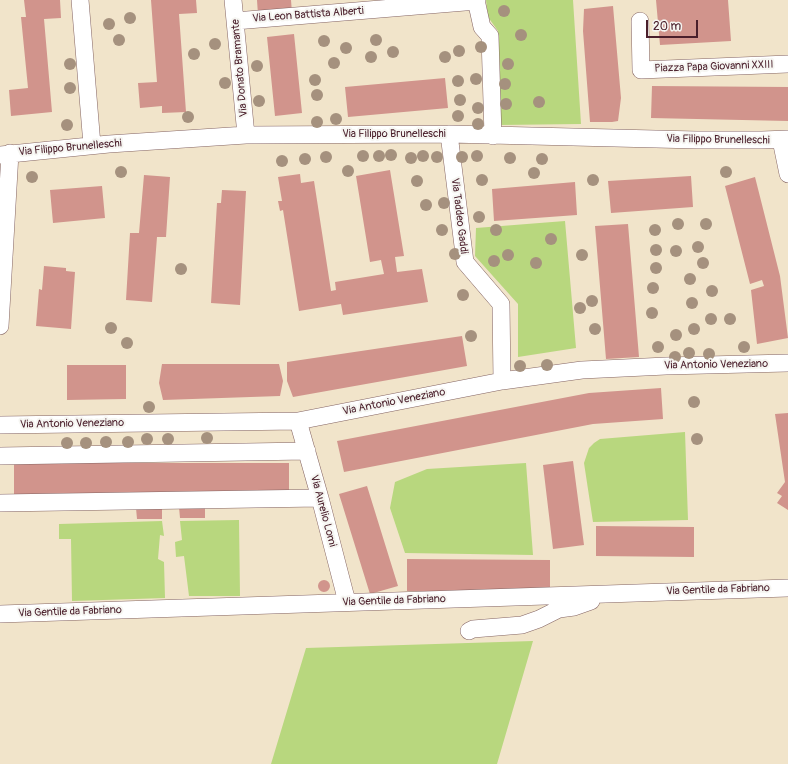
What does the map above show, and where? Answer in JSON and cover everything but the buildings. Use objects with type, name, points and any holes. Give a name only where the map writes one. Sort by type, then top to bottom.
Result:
[{"type":"street","points":[[80,0],[92,145]]},
{"type":"street","name":"Via Donato Bramante","points":[[234,0],[246,135]]},
{"type":"street","name":"Via Leon Battista Alberti","points":[[235,21],[476,1],[482,28],[490,36],[493,136]]},
{"type":"street","name":"Piazza Papa Giovanni XXIII","points":[[640,21],[641,70],[788,64]]},
{"type":"street","name":"Via Filippo Brunelleschi","points":[[5,154],[92,145],[246,135],[449,134],[698,140],[784,139]]},
{"type":"street","name":"Via Taddeo Gaddi","points":[[449,134],[466,262],[501,304],[502,381]]},
{"type":"street","points":[[784,139],[788,174]]},
{"type":"street","points":[[0,326],[5,154]]},
{"type":"street","name":"Via Antonio Veneziano","points":[[0,425],[298,421],[502,381],[582,370],[788,363]]},
{"type":"street","name":"Via Aurelio Lomi","points":[[298,421],[347,602]]},
{"type":"street","points":[[0,456],[307,451]]},
{"type":"street","points":[[0,503],[320,498]]},
{"type":"street","name":"Via Gentile da Fabriano","points":[[0,614],[788,588]]},
{"type":"street","points":[[469,631],[473,629],[522,625],[539,619],[559,609],[574,607],[612,594]]},
{"type":"green space","points":[[486,0],[573,0],[581,124],[500,125],[498,31],[488,17]]},
{"type":"green space","points":[[565,221],[576,348],[518,357],[518,304],[475,256],[476,228]]},
{"type":"green space","points":[[685,432],[688,520],[593,522],[584,463],[589,448],[594,443],[600,439]]},
{"type":"green space","points":[[526,463],[533,555],[405,553],[390,508],[395,482],[427,469]]},
{"type":"green space","points":[[239,520],[240,596],[189,596],[184,556],[176,557],[175,542],[182,540],[180,521]]},
{"type":"green space","points":[[162,521],[164,536],[160,535],[158,559],[164,562],[165,598],[72,601],[71,539],[59,539],[59,524]]},
{"type":"green space","points":[[533,641],[497,764],[271,764],[306,648]]}]
